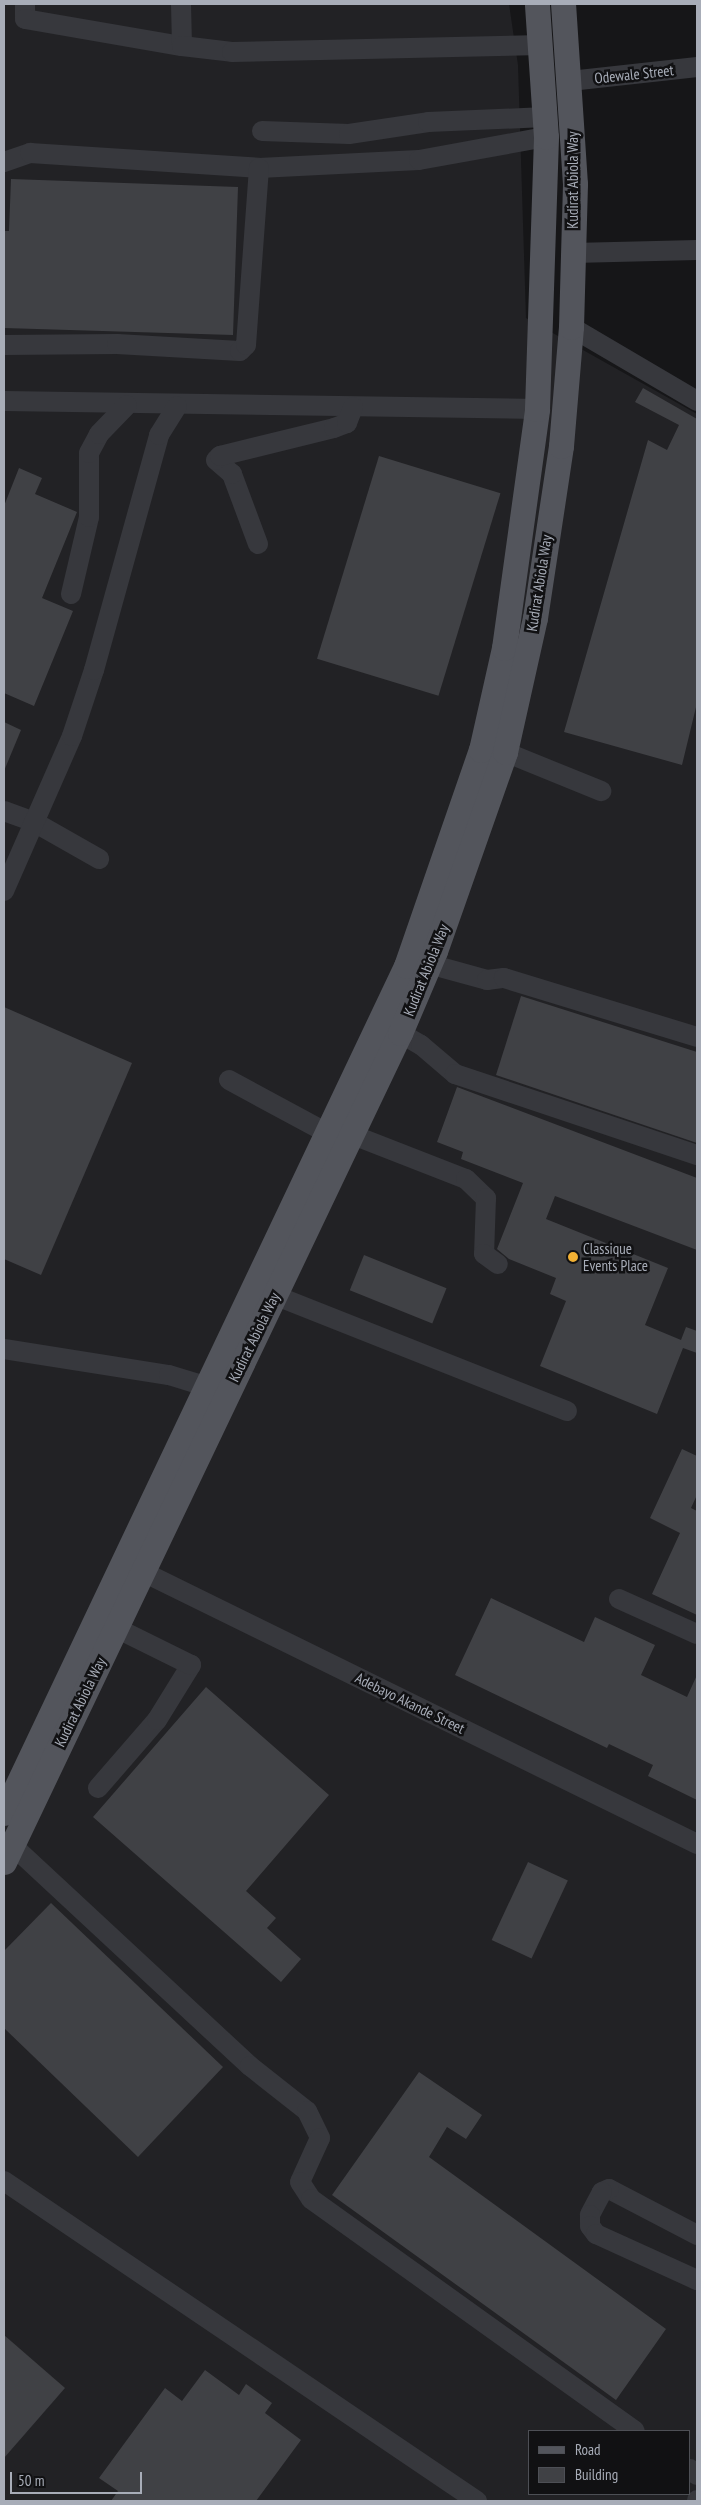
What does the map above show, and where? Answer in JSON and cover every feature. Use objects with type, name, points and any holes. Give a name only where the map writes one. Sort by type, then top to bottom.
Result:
[{"type":"main road","name":"Kudirat Abiola Way","points":[[4,1814],[205,1386],[406,966],[481,750],[504,648],[537,409],[545,127],[542,45],[537,4]]},
{"type":"main road","name":"Kudirat Abiola Way","points":[[8,1854],[116,1628],[145,1573],[274,1295],[353,1135],[400,1033],[429,964],[505,752],[536,609],[561,446],[571,327],[575,184],[570,81],[563,4]]},
{"type":"street","points":[[25,4],[25,19],[182,46],[232,52],[336,52],[542,45]]},
{"type":"street","points":[[181,4],[182,46]]},
{"type":"street","name":"Odewale Street","points":[[570,81],[697,67]]},
{"type":"street","points":[[262,131],[349,134],[428,122],[545,127]]},
{"type":"street","points":[[4,162],[30,154],[259,168],[419,160],[545,127]]},
{"type":"street","points":[[4,345],[117,344],[240,351],[246,345],[259,168]]},
{"type":"street","points":[[572,254],[697,250]]},
{"type":"street","points":[[571,327],[697,401]]},
{"type":"street","points":[[4,400],[177,406],[537,409]]},
{"type":"street","points":[[71,594],[89,517],[89,453],[99,434],[127,405]]},
{"type":"street","points":[[4,891],[72,736],[94,670],[159,435],[177,406]]},
{"type":"street","points":[[258,544],[232,474],[216,460],[220,456],[334,428],[347,422],[353,408]]},
{"type":"street","points":[[505,752],[601,791]]},
{"type":"street","points":[[4,811],[34,822],[99,859]]},
{"type":"street","points":[[429,964],[487,980],[504,978],[697,1037]]},
{"type":"street","points":[[400,1033],[422,1045],[455,1074],[697,1154]]},
{"type":"street","points":[[229,1080],[327,1133]]},
{"type":"street","points":[[353,1135],[466,1179],[486,1198],[484,1254],[498,1264]]},
{"type":"street","points":[[274,1295],[568,1411]]},
{"type":"street","points":[[4,1349],[169,1375],[205,1386]]},
{"type":"street","name":"Adebayo Akande Street","points":[[122,1562],[697,1844]]},
{"type":"street","points":[[619,1599],[697,1634]]},
{"type":"street","points":[[98,1788],[157,1720],[191,1665],[116,1628]]},
{"type":"street","points":[[8,1854],[250,2066],[307,2111],[320,2138],[300,2182],[311,2199],[634,2430]]},
{"type":"street","points":[[4,2181],[477,2501]]},
{"type":"street","points":[[697,2234],[620,2191],[609,2189],[602,2192],[590,2216],[590,2226],[596,2234],[697,2280]]},
{"type":"shaded area","points":[[4,4],[509,4],[518,65],[526,318],[697,414],[697,2501],[4,2501]]},
{"type":"building","points":[[11,179],[238,187],[233,335],[4,328],[4,231],[9,231]]},
{"type":"building","points":[[643,388],[697,419],[697,703],[682,765],[564,732],[648,440],[667,450],[679,425],[635,402]]},
{"type":"building","points":[[379,456],[500,493],[438,696],[317,659]]},
{"type":"building","points":[[19,468],[42,478],[35,494],[77,512],[42,598],[73,611],[34,706],[4,693],[4,506]]},
{"type":"building","points":[[4,722],[21,730],[4,771]]},
{"type":"building","points":[[521,996],[697,1052],[697,1143],[496,1075]]},
{"type":"building","points":[[4,1007],[132,1063],[41,1275],[4,1259]]},
{"type":"building","points":[[457,1087],[697,1178],[697,1250],[555,1196],[546,1219],[668,1268],[645,1325],[681,1340],[686,1327],[697,1331],[697,1353],[683,1348],[657,1414],[540,1366],[566,1301],[550,1294],[556,1278],[509,1259],[497,1249],[523,1183],[461,1159],[463,1152],[437,1142]]},
{"type":"building","points":[[364,1255],[447,1288],[432,1324],[350,1290]]},
{"type":"building","points":[[682,1449],[697,1456],[697,1495],[691,1508],[697,1511],[697,1615],[652,1594],[680,1533],[650,1518]]},
{"type":"building","points":[[491,1598],[584,1642],[595,1617],[655,1645],[641,1675],[687,1697],[697,1675],[697,1800],[648,1776],[653,1765],[609,1744],[607,1748],[455,1675]]},
{"type":"building","points":[[206,1687],[329,1795],[246,1891],[276,1918],[267,1928],[301,1959],[281,1982],[93,1817]]},
{"type":"building","points":[[528,1862],[568,1881],[532,1959],[492,1940]]},
{"type":"building","points":[[51,1903],[223,2067],[138,2157],[4,2028],[4,1951]]},
{"type":"building","points":[[419,2072],[482,2115],[466,2139],[447,2127],[429,2157],[666,2329],[616,2400],[332,2195]]},
{"type":"building","points":[[4,2335],[65,2388],[4,2458]]},
{"type":"building","points":[[205,2370],[239,2395],[246,2384],[272,2403],[265,2413],[301,2440],[256,2501],[111,2501],[118,2491],[99,2478],[165,2388],[182,2401]]},
{"type":"place","name":"Classique Events Place","points":[[573,1257]]}]
